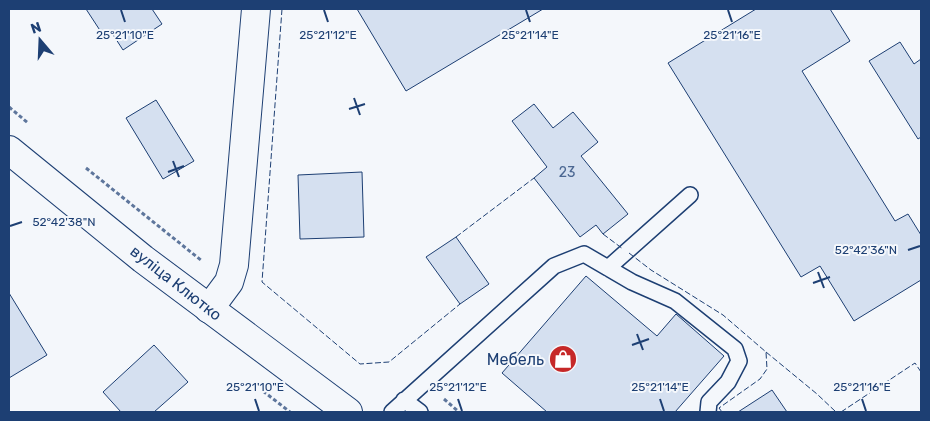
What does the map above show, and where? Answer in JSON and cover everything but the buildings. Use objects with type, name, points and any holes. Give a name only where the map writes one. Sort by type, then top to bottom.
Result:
[{"type":"main road","points":[[209,310],[229,282],[234,265],[256,9]]},
{"type":"main road","name":"вуліца Клютко","points":[[11,156],[209,310],[348,412]]},
{"type":"lane","points":[[608,268],[690,195]]},
{"type":"lane","points":[[392,412],[554,266],[584,254],[632,282],[675,302],[735,349],[738,361],[728,382],[709,402],[708,412]]},
{"type":"lane","points":[[404,400],[420,412]]},
{"type":"fence","points":[[282,9],[262,282],[360,364],[389,362],[460,304]]},
{"type":"fence","points":[[456,237],[534,178]]},
{"type":"fence","points":[[603,234],[623,249]]},
{"type":"fence","points":[[629,253],[651,270],[723,315],[766,352],[767,369],[760,379],[719,408],[722,412]]},
{"type":"fence","points":[[766,352],[836,412]]},
{"type":"fence","points":[[841,412],[915,363],[921,372]]},
{"type":"place","name":"Мебель","points":[[563,359]]}]
